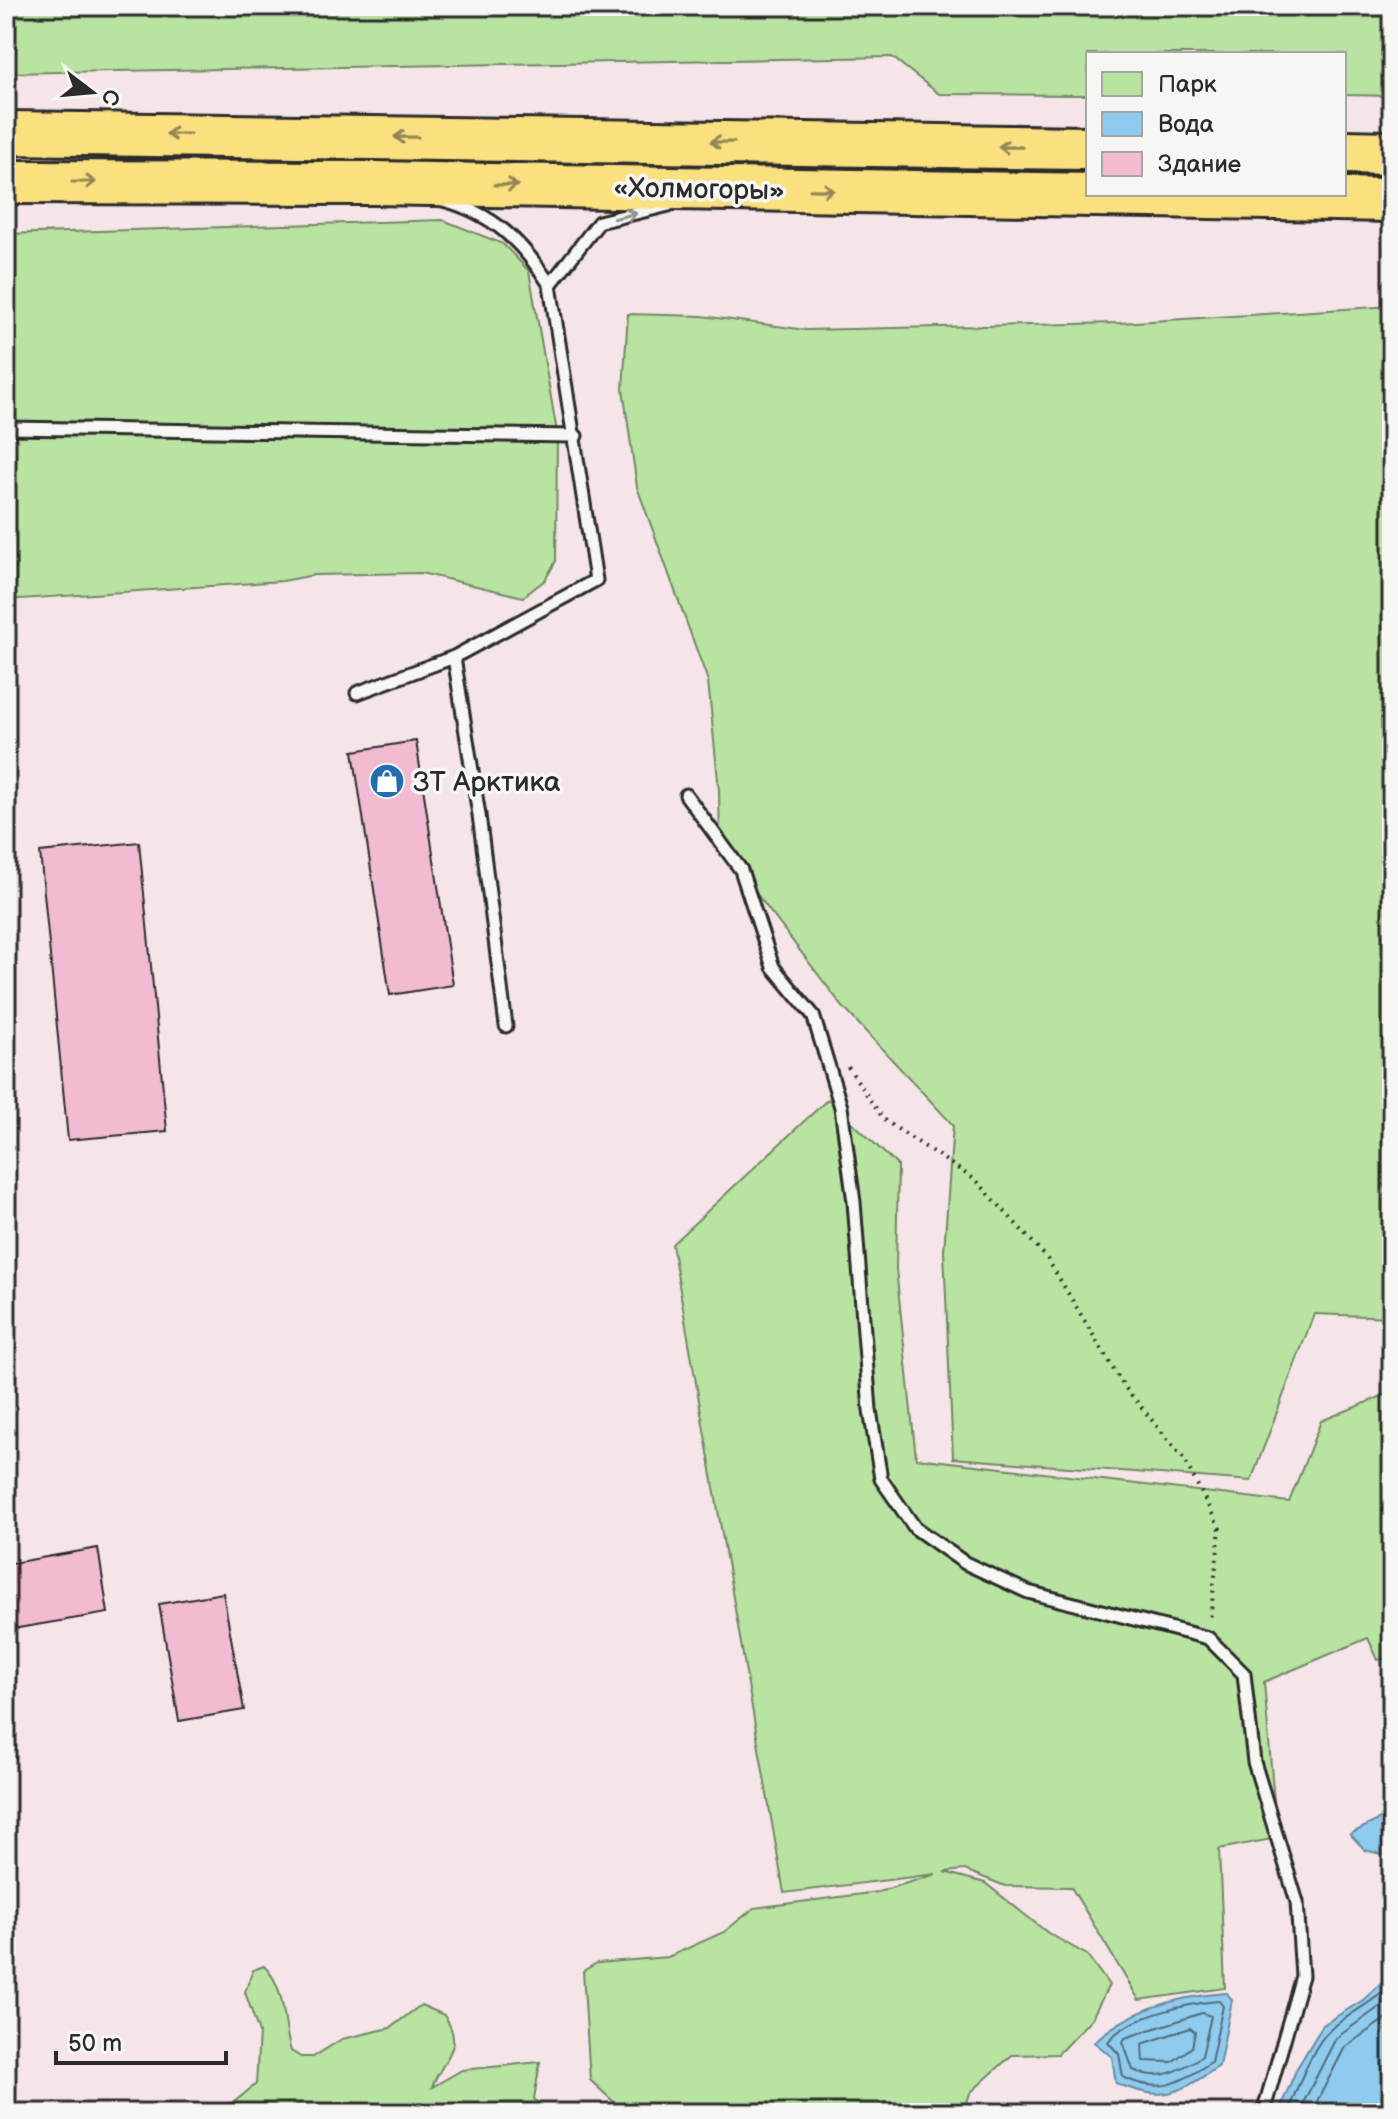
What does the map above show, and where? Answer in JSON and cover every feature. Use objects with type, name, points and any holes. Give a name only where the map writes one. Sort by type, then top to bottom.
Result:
[{"type":"highway","name":"«Холмогоры»","points":[[6,133],[1086,148]]},
{"type":"highway","points":[[1346,152],[1392,153]]},
{"type":"highway","name":"«Холмогоры»","points":[[6,182],[372,183],[1086,195]]},
{"type":"highway","name":"«Холмогоры»","points":[[1168,196],[1392,200]]},
{"type":"lane","points":[[357,693],[454,657],[596,580],[576,436],[550,285],[530,253],[499,223],[449,202],[372,183]]},
{"type":"lane","points":[[550,285],[599,222],[673,204],[777,189]]},
{"type":"lane","points":[[6,428],[576,436]]},
{"type":"lane","points":[[454,657],[479,815],[506,1026]]},
{"type":"lane","points":[[686,795],[741,870],[773,967],[813,1015],[841,1107],[854,1202],[870,1410],[881,1479],[915,1528],[965,1563],[1028,1592],[1208,1638],[1244,1674],[1254,1762],[1297,1902],[1302,1976],[1263,2113]]},
{"type":"path","points":[[840,1054],[884,1120],[977,1181],[1047,1258],[1123,1385],[1184,1459],[1220,1529],[1208,1638]]},
{"type":"green space","points":[[6,6],[1392,6],[1392,96],[1346,95],[1346,52],[1086,52],[1086,95],[939,94],[892,57],[6,73]]},
{"type":"green space","points":[[443,220],[503,244],[529,271],[557,432],[556,561],[545,580],[523,597],[421,573],[314,575],[283,581],[6,600],[6,234]]},
{"type":"green space","points":[[1392,306],[1392,1317],[1314,1314],[1251,1481],[953,1458],[944,1251],[953,1125],[843,1007],[720,846],[719,790],[708,681],[637,487],[623,389],[628,314],[702,316],[806,330],[1119,323]]},
{"type":"green space","points":[[828,1099],[898,1166],[896,1269],[916,1458],[1289,1502],[1321,1421],[1392,1392],[1392,1658],[1378,1660],[1368,1638],[1264,1682],[1277,1838],[1219,1849],[1225,1988],[1139,2000],[1071,1887],[1005,1886],[965,1870],[944,1872],[985,1883],[1048,1933],[1087,1955],[1109,1985],[1092,2018],[1058,2054],[1012,2055],[970,2093],[964,2113],[917,2113],[910,2105],[884,2102],[873,2113],[603,2113],[616,2104],[590,2080],[583,1971],[597,1963],[668,1957],[724,1932],[754,1908],[878,1892],[936,1874],[784,1893],[672,1244]]},
{"type":"green space","points":[[264,1966],[277,1985],[291,2051],[301,2057],[313,2057],[342,2039],[390,2028],[421,2005],[444,2015],[453,2036],[453,2045],[432,2087],[462,2070],[540,2062],[534,2099],[548,2113],[221,2113],[256,2084],[259,2033],[245,1992],[253,1970]]},
{"type":"water","points":[[1392,1813],[1392,1857],[1365,1850],[1350,1834]]},
{"type":"water","points":[[1392,1974],[1392,2113],[1278,2113],[1297,2068],[1323,2025],[1363,2000]]},
{"type":"water","points":[[1227,1993],[1232,2000],[1219,2066],[1181,2089],[1159,2094],[1116,2083],[1112,2057],[1094,2042],[1123,2021],[1156,2006],[1191,1997]]},
{"type":"building","points":[[416,741],[453,985],[390,995],[353,751]]},
{"type":"building","points":[[139,842],[167,1131],[68,1140],[40,852]]},
{"type":"building","points":[[98,1548],[108,1613],[6,1630],[6,1564]]},
{"type":"building","points":[[223,1593],[244,1710],[179,1721],[159,1604]]},
{"type":"place","name":"ЗТ Арктика","points":[[387,781]]}]
